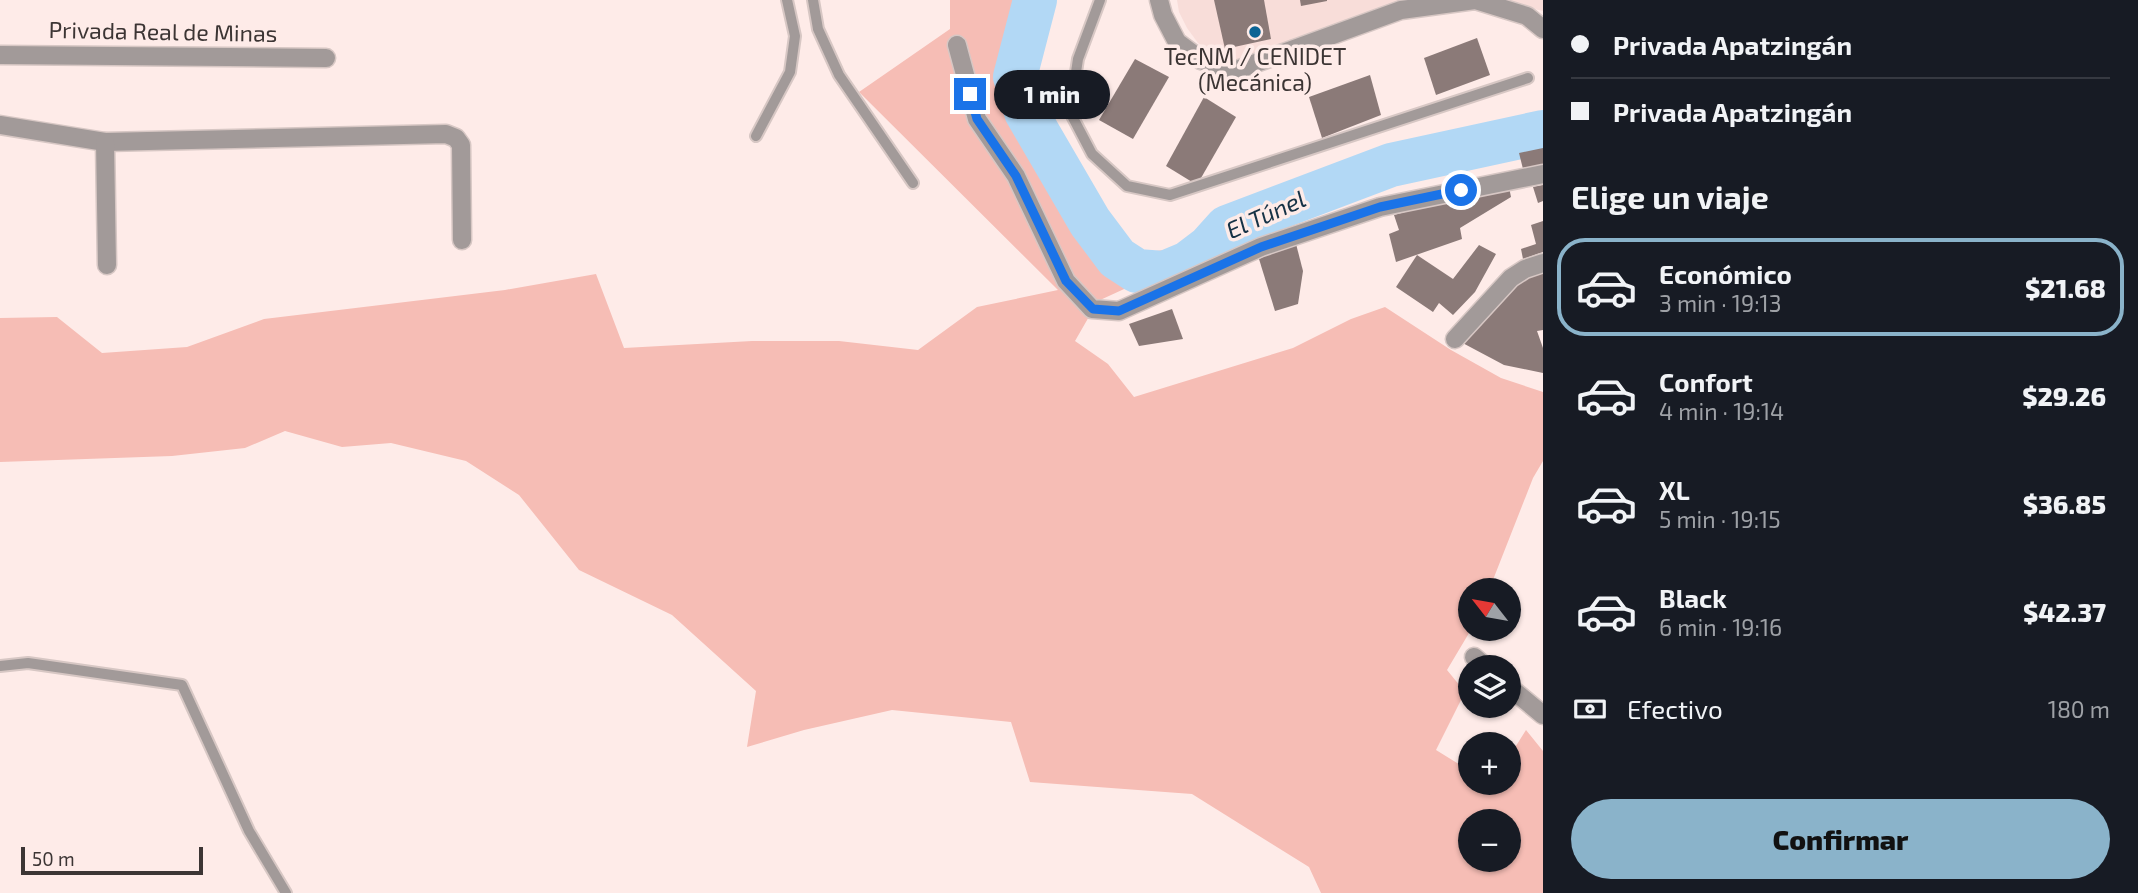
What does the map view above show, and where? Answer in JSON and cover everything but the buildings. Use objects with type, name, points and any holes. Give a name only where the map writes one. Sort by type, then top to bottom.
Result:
[{"type":"street","points":[[1159,0],[1163,15],[1177,42],[1201,60],[1234,71],[1401,10],[1475,0],[1527,16],[1543,29]]},
{"type":"street","points":[[957,45],[977,119],[1016,176],[1066,281],[1093,309],[1119,311],[1261,247],[1380,207],[1543,174]]},
{"type":"street","name":"Privada Real de Minas","points":[[0,55],[326,58]]},
{"type":"street","points":[[0,125],[105,142],[446,134],[456,138],[461,145],[462,240]]},
{"type":"street","points":[[105,142],[107,265]]},
{"type":"street","points":[[1455,339],[1510,278],[1543,263]]},
{"type":"street","points":[[1521,697],[1543,715]]},
{"type":"lane","points":[[756,136],[790,72],[795,36],[787,0]]},
{"type":"lane","points":[[813,0],[818,29],[839,75],[913,183]]},
{"type":"lane","points":[[1100,0],[1078,59],[1070,112],[1092,154],[1127,186],[1170,195],[1528,78]]},
{"type":"lane","points":[[0,666],[28,663],[182,685],[248,831],[286,893]]},
{"type":"shaded area","points":[[950,0],[1048,0],[1024,66],[1034,95],[1069,156],[1123,236],[1143,252],[1167,250],[1188,239],[1209,219],[1232,206],[1387,148],[1543,114],[1543,148],[1443,161],[1246,229],[1162,286],[1135,284],[1098,301],[1075,341],[1108,364],[1134,397],[1293,348],[1351,319],[1385,307],[1451,350],[1501,378],[1543,392],[1543,461],[1533,478],[1494,578],[1458,578],[1458,641],[1464,641],[1447,670],[1458,683],[1458,706],[1436,750],[1458,764],[1458,795],[1521,795],[1521,738],[1526,730],[1543,751],[1543,893],[1321,893],[1309,867],[1192,794],[1030,782],[1011,722],[892,710],[804,730],[747,747],[756,691],[672,615],[579,570],[519,495],[466,461],[391,443],[342,447],[285,431],[245,448],[172,456],[0,462],[0,318],[57,317],[102,353],[187,347],[264,319],[505,290],[596,274],[624,348],[752,341],[839,341],[918,350],[977,307],[1058,290],[859,92],[950,29]]},
{"type":"shaded area","name":"TecNM / CENIDET (Mecánica)","points":[[1177,0],[1414,0],[1228,64],[1198,43],[1179,12]]},
{"type":"shaded area","points":[[1483,0],[1543,0],[1543,11],[1516,5]]},
{"type":"waterway","name":"El Túnel","points":[[1035,0],[1015,77],[1026,112],[1090,222],[1117,258],[1137,271],[1164,273],[1188,263],[1209,247],[1227,227],[1391,165],[1543,132]]},
{"type":"place","name":"TecNM / CENIDET (Mecánica)","points":[[1255,32]]},
{"type":"route","points":[[970,94],[977,119],[1016,176],[1066,281],[1093,309],[1119,311],[1261,247],[1380,207],[1461,190]]}]
